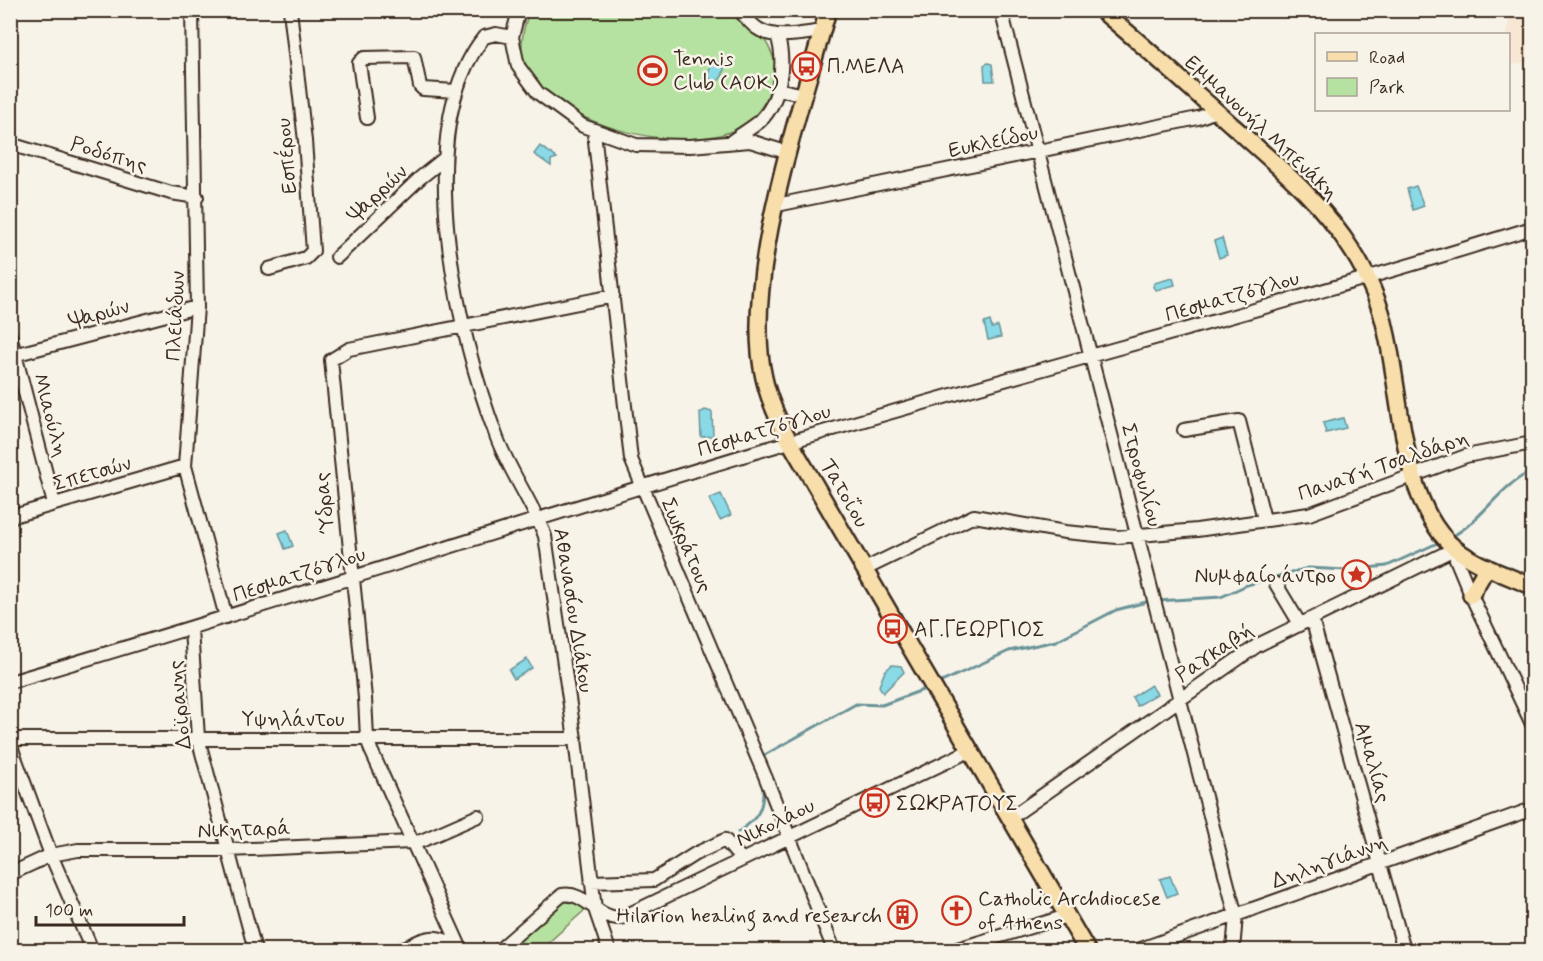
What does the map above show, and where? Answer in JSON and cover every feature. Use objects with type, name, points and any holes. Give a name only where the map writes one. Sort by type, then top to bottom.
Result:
[{"type":"main road","name":"Τατοΐου","points":[[828,10],[789,153],[761,292],[759,339],[764,380],[775,412],[790,442],[938,692],[1087,951]]},
{"type":"main road","name":"Εμμανουήλ Μπενάκη","points":[[1106,11],[1315,202],[1354,253],[1386,330],[1413,477],[1426,510],[1442,535],[1456,548],[1487,567],[1533,585]]},
{"type":"main road","points":[[1471,595],[1487,567]]},
{"type":"street","name":"Πλειάδων","points":[[192,10],[197,197],[197,307],[185,466],[226,617]]},
{"type":"street","name":"Εσπέρου","points":[[269,269],[306,258],[313,251],[305,141],[290,10]]},
{"type":"street","points":[[519,10],[512,36],[518,66],[538,93],[569,118],[594,132],[636,145],[690,146],[750,141],[789,153]]},
{"type":"street","points":[[739,10],[759,30],[777,35],[822,31]]},
{"type":"street","name":"Στροφυλίου","points":[[1000,10],[1236,915],[1233,951]]},
{"type":"street","name":"Αθανασίου Διάκου","points":[[512,36],[496,34],[484,38],[456,91],[445,158],[453,276],[462,325],[498,439],[538,518],[549,562],[595,909],[609,951]]},
{"type":"street","points":[[731,141],[761,120],[773,102],[782,61],[777,35]]},
{"type":"street","points":[[367,118],[359,63],[364,58],[414,57],[420,86],[423,89],[456,91]]},
{"type":"street","points":[[777,89],[805,95]]},
{"type":"street","name":"Ευκλείδου","points":[[777,205],[1198,118],[1216,111]]},
{"type":"street","name":"Σωκράτους","points":[[594,132],[632,459],[641,488],[765,776],[834,951]]},
{"type":"street","name":"Ροδόπης","points":[[10,144],[171,193],[197,197]]},
{"type":"street","name":"Ψαρρών","points":[[337,257],[420,178],[445,158]]},
{"type":"street","name":"Πεσματζόγλου","points":[[10,682],[191,629],[538,518],[790,442],[1366,278],[1533,228]]},
{"type":"street","name":"Ύδρας","points":[[462,949],[367,738],[365,698],[351,578],[331,360],[349,349],[613,296]]},
{"type":"street","name":"Ψαρών","points":[[12,355],[197,307]]},
{"type":"street","name":"Μιαούλη","points":[[10,335],[12,355],[54,504]]},
{"type":"street","points":[[1184,430],[1239,421],[1264,519]]},
{"type":"street","name":"Παναγή Τσαλδάρη","points":[[865,569],[974,516],[1065,532],[1138,537],[1326,510],[1466,456],[1533,443]]},
{"type":"street","name":"Σπετσών","points":[[10,517],[185,466]]},
{"type":"street","points":[[1456,548],[1456,559],[1471,595],[1533,724]]},
{"type":"street","name":"Ραγκαβή","points":[[1010,818],[1258,645],[1456,548]]},
{"type":"street","name":"Αμαλίας","points":[[1276,584],[1306,621],[1381,863],[1404,951]]},
{"type":"street","name":"Δοϊρανης","points":[[191,629],[198,738],[226,850],[255,951]]},
{"type":"street","name":"Υψηλάντου","points":[[10,739],[574,739]]},
{"type":"street","points":[[10,744],[51,855],[92,951]]},
{"type":"street","name":"Νικολάου","points":[[499,951],[562,896],[578,896],[606,916],[621,918],[971,750]]},
{"type":"street","name":"Δηληγιάννη","points":[[1138,951],[1533,809]]},
{"type":"street","name":"Νικηταρά","points":[[10,874],[51,855],[78,850],[226,850],[421,841],[478,816]]},
{"type":"street","points":[[591,882],[654,880],[695,854],[725,840],[742,860]]},
{"type":"street","points":[[954,951],[1067,916]]},
{"type":"street","points":[[400,951],[428,937],[436,936],[462,949]]},
{"type":"shaded area","points":[[1485,11],[1532,11],[1532,61],[1510,65],[1510,33],[1506,33],[1510,15],[1485,15]]},
{"type":"green space","name":"Tennis Club (AOK)","points":[[716,9],[734,11],[753,25],[768,45],[775,63],[774,81],[764,103],[752,119],[744,125],[719,135],[687,139],[652,137],[616,129],[582,116],[553,98],[532,77],[522,51],[529,11]]},
{"type":"green space","points":[[568,900],[586,909],[540,950],[507,950],[561,902]]},
{"type":"water","points":[[717,61],[723,64],[724,70],[720,78],[713,83],[708,75],[711,65]]},
{"type":"water","points":[[992,64],[994,81],[985,81],[984,65]]},
{"type":"water","points":[[540,146],[557,158],[551,160],[551,166],[534,154]]},
{"type":"water","points":[[1416,186],[1424,206],[1413,210],[1407,189]]},
{"type":"water","points":[[1222,238],[1227,255],[1219,258],[1214,241]]},
{"type":"water","points":[[1173,278],[1175,285],[1156,290],[1153,287],[1154,283]]},
{"type":"water","points":[[990,321],[992,328],[998,326],[1001,337],[988,340],[984,323]]},
{"type":"water","points":[[705,410],[712,412],[713,436],[701,437],[700,413]]},
{"type":"water","points":[[1343,418],[1346,428],[1326,433],[1323,423]]},
{"type":"water","points":[[721,494],[731,515],[720,520],[709,499]]},
{"type":"water","points":[[287,530],[293,546],[285,549],[279,533]]},
{"type":"water","points":[[527,659],[532,668],[514,679],[509,670]]},
{"type":"water","points":[[892,665],[901,666],[904,672],[883,693],[879,686],[885,671]]},
{"type":"water","points":[[1151,685],[1157,694],[1137,706],[1132,697]]},
{"type":"water","points":[[1170,876],[1177,893],[1167,897],[1160,879]]},
{"type":"waterway","points":[[1451,537],[1473,522],[1510,485],[1532,471]]},
{"type":"waterway","points":[[1157,601],[1221,597],[1247,585],[1308,568],[1346,570],[1387,566],[1442,541]]},
{"type":"waterway","points":[[937,684],[1009,651],[1056,641],[1116,610],[1150,601]]},
{"type":"waterway","points":[[761,757],[856,704],[882,705],[928,688]]},
{"type":"waterway","points":[[738,832],[758,813],[761,807],[763,785]]},
{"type":"place","name":"Π.ΜΕΛΑ","points":[[806,66]]},
{"type":"place","name":"Tennis Club (AOK)","points":[[652,70]]},
{"type":"place","name":"Νυμφαίο άντρο","points":[[1357,575]]},
{"type":"place","name":"ΑΓ.ΓΕΩΡΓΙΟΣ","points":[[893,629]]},
{"type":"place","name":"ΣΩΚΡΑΤΟΥΣ","points":[[875,803]]},
{"type":"place","name":"Catholic Archdiocese of Athens","points":[[957,910]]},
{"type":"place","name":"Hilarion healing and research","points":[[903,915]]}]
